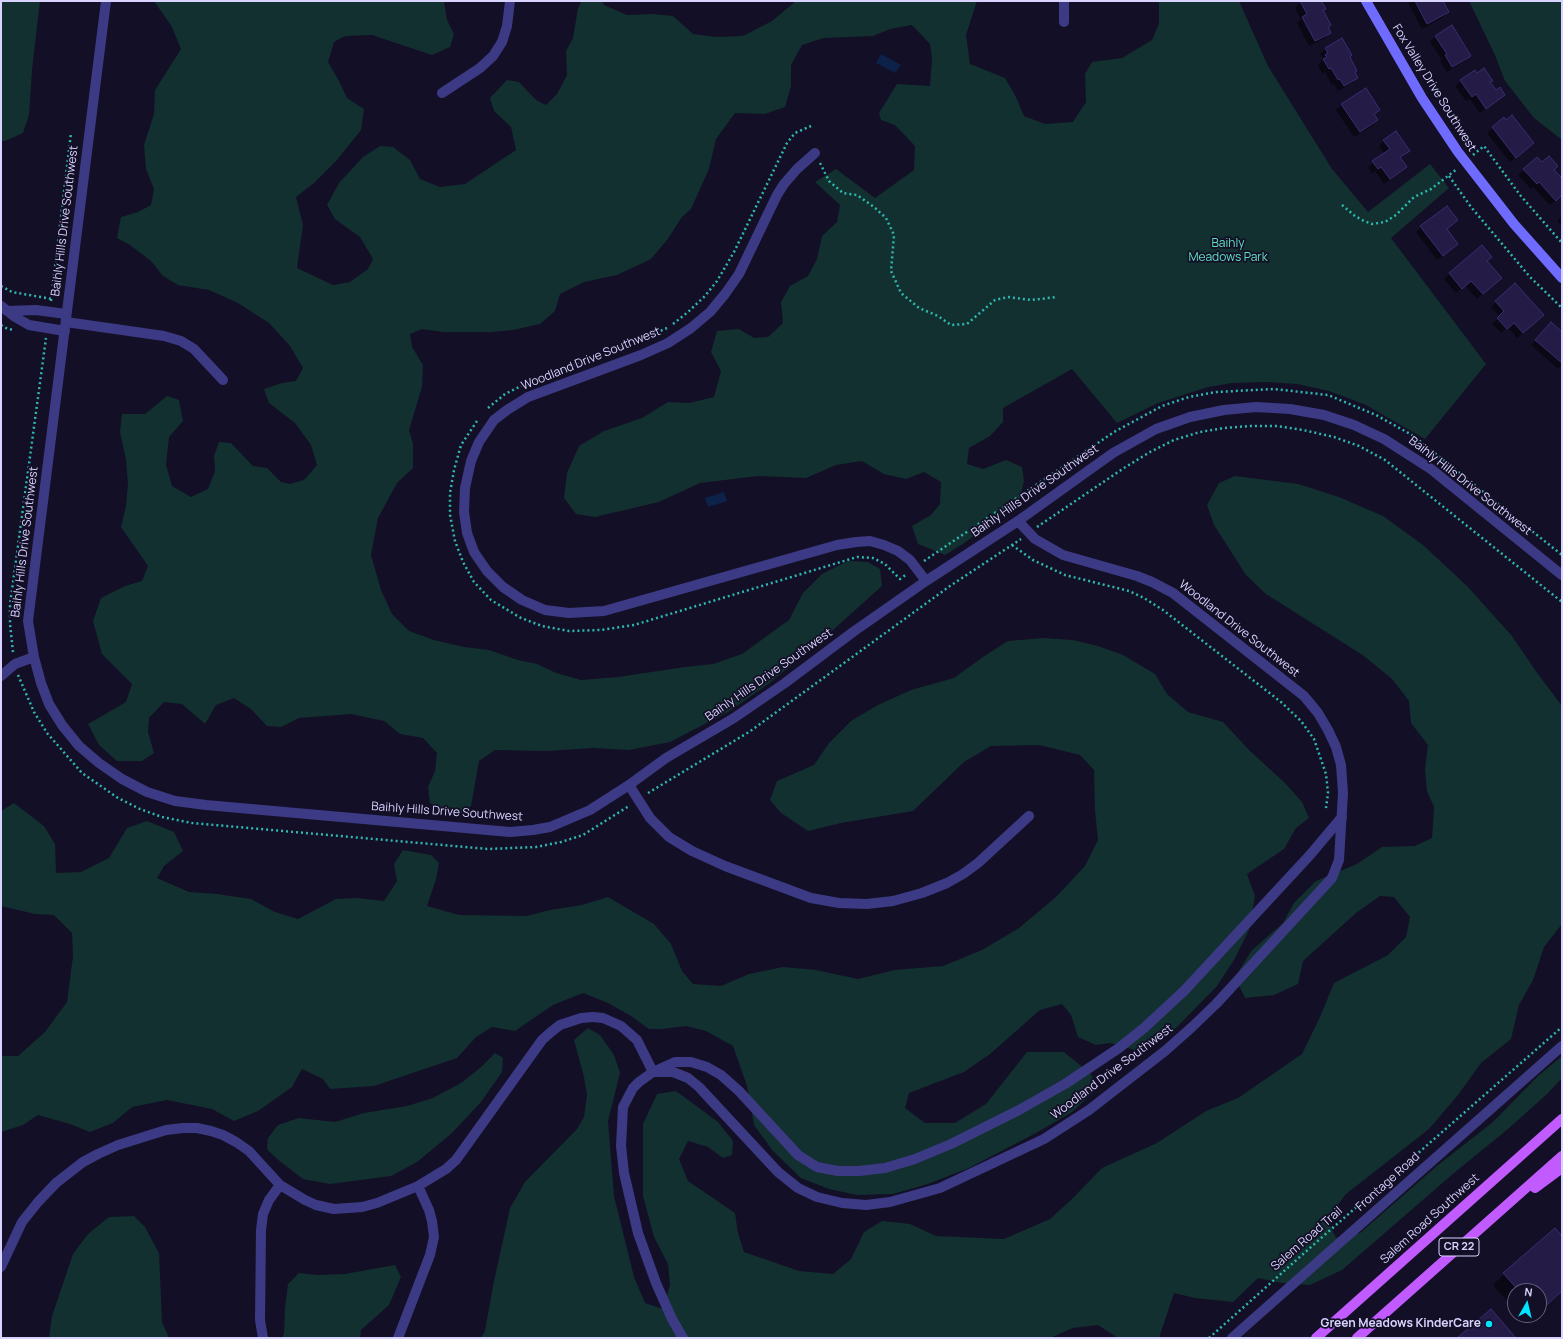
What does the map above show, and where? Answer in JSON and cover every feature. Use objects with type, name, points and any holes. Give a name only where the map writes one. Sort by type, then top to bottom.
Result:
[{"type":"main road","name":"Salem Road Southwest","points":[[1316,1338],[1562,1119]]},
{"type":"main road","name":"CR 22","points":[[1357,1338],[1562,1156]]},
{"type":"main road","points":[[1475,1233],[1562,1168]]},
{"type":"street","name":"Baihly Hills Drive Southwest","points":[[106,1],[28,621],[34,657],[41,683],[49,704],[62,725],[79,746],[99,763],[122,779],[147,792],[175,801],[206,805],[510,832],[550,827],[590,810],[629,785],[671,755],[734,718],[785,683],[853,632],[926,581],[1018,521],[1113,453],[1156,428],[1190,417],[1224,410],[1256,407],[1290,409],[1324,415],[1354,425],[1384,439],[1431,469],[1562,575]]},
{"type":"street","points":[[442,93],[480,68],[493,56],[502,42],[507,26],[510,1]]},
{"type":"street","points":[[1064,1],[1064,22]]},
{"type":"street","name":"Fox Valley Drive Southwest","points":[[1366,1],[1422,98],[1458,152],[1514,224],[1562,278]]},
{"type":"street","name":"Woodland Drive Southwest","points":[[815,153],[797,169],[784,184],[777,195],[739,274],[725,294],[710,312],[691,328],[668,343],[641,355],[528,397],[494,420],[479,442],[471,461],[465,488],[464,512],[467,533],[474,552],[486,571],[503,587],[522,600],[545,610],[569,613],[604,611],[837,545],[856,542],[870,541],[898,551],[910,560],[926,581]]},
{"type":"street","points":[[4,309],[15,317],[29,324],[65,322],[164,336],[180,341],[194,349],[223,380]]},
{"type":"street","points":[[4,309],[36,310],[65,322]]},
{"type":"street","name":"Woodland Drive Southwest","points":[[653,1072],[673,1072],[688,1078],[778,1172],[798,1188],[817,1197],[842,1203],[866,1205],[890,1202],[940,1188],[1044,1139],[1089,1110],[1165,1051],[1216,1004],[1332,878],[1339,860],[1343,793],[1341,766],[1336,747],[1318,714],[1304,696],[1173,593],[1137,576],[1062,555],[1035,539],[1018,521]]},
{"type":"street","points":[[1,676],[15,664],[34,657]]},
{"type":"street","points":[[629,785],[650,818],[669,837],[692,851],[725,866],[810,898],[839,903],[867,904],[893,901],[922,893],[947,883],[978,863],[1029,816]]},
{"type":"street","name":"Woodland Drive Southwest","points":[[683,1338],[672,1319],[656,1283],[638,1233],[624,1174],[621,1146],[623,1107],[632,1088],[639,1082],[653,1072],[675,1062],[691,1062],[708,1067],[721,1074],[739,1091],[798,1155],[817,1167],[838,1171],[859,1171],[885,1168],[915,1158],[951,1144],[1019,1110],[1065,1084],[1119,1048],[1144,1028],[1184,991],[1310,855],[1342,818]]},
{"type":"street","points":[[1,1267],[22,1222],[56,1183],[83,1162],[98,1154],[118,1145],[166,1130],[197,1128],[211,1130],[223,1135],[249,1151],[280,1185],[316,1205],[334,1209],[346,1209],[377,1203],[418,1186],[446,1169],[456,1160],[542,1040],[560,1025],[581,1018],[592,1017],[603,1018],[621,1026],[637,1040],[653,1072]]},
{"type":"street","name":"Frontage Road","points":[[1232,1338],[1562,1046]]},
{"type":"street","points":[[263,1338],[260,1320],[261,1230],[263,1214],[269,1200],[280,1185]]},
{"type":"street","points":[[398,1338],[430,1255],[434,1237],[429,1210],[418,1186]]},
{"type":"path","points":[[1,286],[12,292],[52,298],[71,133]]},
{"type":"path","points":[[1484,146],[1520,195],[1562,243]]},
{"type":"path","points":[[815,153],[829,181],[843,193],[857,195],[886,218],[894,235],[891,271],[901,293],[919,308],[938,316],[951,325],[967,324],[995,300],[1008,298],[1031,300],[1057,297]]},
{"type":"path","points":[[1342,205],[1355,216],[1364,221],[1372,224],[1385,222],[1396,215],[1414,197],[1430,190],[1449,176],[1471,207],[1530,277],[1562,308]]},
{"type":"path","points":[[15,664],[10,638],[10,605],[46,338]]},
{"type":"path","points":[[928,559],[1114,432],[1162,406],[1189,397],[1216,392],[1274,389],[1328,395],[1376,415],[1412,435],[1562,554]]},
{"type":"path","points":[[1042,523],[1137,460],[1174,440],[1200,432],[1224,428],[1277,426],[1334,437],[1359,446],[1385,460],[1562,602]]},
{"type":"path","points":[[638,799],[698,761],[749,732],[950,586],[1012,545],[1033,560],[1065,574],[1129,591],[1144,598],[1163,610],[1281,702],[1301,721],[1314,739],[1326,774],[1328,793],[1326,808]]},
{"type":"path","points":[[491,600],[521,618],[542,626],[569,631],[601,630],[634,625],[856,557],[873,558],[885,564],[900,579]]},
{"type":"path","name":"Salem Road Trail","points":[[1209,1338],[1562,1027]]},
{"type":"green space","points":[[1,1],[40,1],[32,70],[29,115],[23,133],[5,141],[1,141]]},
{"type":"green space","name":"Baihly Meadows Park","points":[[154,1],[444,1],[447,20],[454,34],[450,47],[432,55],[372,35],[345,36],[334,42],[328,62],[347,98],[364,109],[361,130],[337,160],[314,183],[296,197],[303,225],[297,268],[333,285],[350,282],[368,269],[373,259],[360,237],[335,219],[327,205],[339,183],[363,157],[380,146],[393,147],[410,160],[420,179],[440,187],[465,184],[516,150],[511,127],[494,111],[490,98],[507,80],[519,82],[536,100],[546,105],[557,94],[567,75],[566,51],[573,38],[578,8],[582,1],[602,1],[604,5],[627,15],[652,14],[673,16],[693,34],[716,37],[743,36],[772,21],[796,1],[977,1],[966,35],[970,64],[1005,78],[1016,97],[1024,116],[1045,124],[1073,122],[1086,102],[1085,74],[1092,62],[1122,58],[1152,40],[1159,24],[1159,1],[1239,1],[1268,66],[1332,169],[1368,212],[1430,164],[1449,188],[1391,238],[1486,364],[1425,439],[1366,405],[1329,391],[1297,384],[1267,382],[1232,383],[1208,387],[1158,403],[1117,423],[1072,369],[1003,408],[1003,422],[990,436],[969,448],[967,464],[983,469],[1006,460],[1022,467],[1024,481],[1018,506],[1004,513],[963,544],[945,555],[918,544],[912,526],[931,515],[940,504],[941,482],[924,472],[906,479],[884,474],[862,461],[836,465],[806,478],[758,476],[700,483],[659,502],[595,517],[576,514],[564,498],[567,473],[579,446],[604,431],[642,418],[668,402],[689,403],[714,397],[721,371],[711,352],[717,331],[739,329],[754,338],[768,337],[783,323],[781,302],[790,286],[808,276],[817,259],[822,236],[837,222],[840,205],[815,182],[836,169],[875,198],[914,170],[915,146],[895,125],[881,120],[879,113],[897,84],[930,86],[932,58],[930,44],[912,25],[890,29],[873,36],[824,38],[802,45],[791,65],[791,86],[785,107],[765,114],[735,113],[716,139],[709,169],[691,209],[682,217],[667,240],[651,259],[617,275],[584,282],[560,294],[555,311],[540,324],[513,330],[492,332],[443,332],[422,329],[410,334],[412,347],[423,365],[422,387],[409,430],[413,444],[413,468],[397,483],[378,518],[371,555],[381,590],[392,614],[409,631],[434,640],[464,647],[489,650],[518,660],[537,664],[556,673],[581,680],[618,677],[713,664],[742,654],[789,620],[803,593],[822,574],[848,561],[868,562],[880,569],[882,586],[814,647],[767,685],[728,712],[670,742],[629,750],[593,748],[546,751],[495,750],[479,761],[471,806],[463,814],[443,812],[430,803],[428,787],[435,771],[437,753],[423,738],[400,734],[384,721],[351,714],[299,718],[281,727],[267,726],[251,709],[234,698],[216,705],[205,724],[182,704],[164,702],[149,718],[148,732],[154,753],[142,761],[117,761],[99,745],[88,724],[126,702],[132,684],[102,654],[93,621],[101,598],[125,586],[142,581],[148,566],[121,527],[126,506],[128,484],[126,460],[120,432],[122,414],[145,414],[167,396],[179,400],[183,421],[169,437],[166,465],[172,486],[191,497],[208,489],[215,471],[214,456],[219,442],[231,443],[253,466],[267,468],[281,482],[290,484],[304,480],[317,465],[311,445],[295,423],[269,403],[264,389],[282,383],[296,381],[303,368],[290,346],[269,323],[238,303],[209,290],[178,285],[163,276],[151,261],[130,245],[117,238],[121,217],[138,212],[151,205],[154,189],[146,169],[144,145],[154,114],[155,90],[181,49],[172,27]]},
{"type":"green space","points":[[1469,1],[1562,1],[1562,140],[1534,118],[1505,81],[1495,55]]},
{"type":"green space","points":[[1235,476],[1298,484],[1339,497],[1383,516],[1423,545],[1467,586],[1512,636],[1562,706],[1562,924],[1544,947],[1533,980],[1519,1005],[1511,1039],[1481,1063],[1458,1095],[1429,1129],[1346,1194],[1327,1219],[1336,1238],[1360,1233],[1438,1165],[1493,1122],[1538,1076],[1562,1056],[1562,1078],[1547,1094],[1508,1129],[1454,1173],[1342,1270],[1310,1285],[1282,1283],[1258,1278],[1233,1302],[1195,1298],[1174,1293],[1159,1338],[1118,1338],[1098,1325],[1073,1328],[1050,1338],[481,1338],[485,1331],[510,1208],[525,1182],[577,1129],[584,1117],[587,1095],[584,1077],[574,1040],[588,1028],[600,1035],[614,1055],[620,1073],[608,1121],[614,1196],[634,1277],[645,1303],[663,1309],[670,1285],[668,1264],[654,1237],[643,1196],[643,1124],[657,1094],[676,1091],[718,1122],[733,1141],[732,1155],[723,1158],[708,1147],[688,1141],[679,1159],[688,1181],[735,1213],[738,1233],[744,1252],[799,1271],[833,1274],[851,1259],[864,1232],[882,1221],[910,1224],[936,1236],[1004,1239],[1050,1219],[1102,1168],[1157,1143],[1206,1111],[1238,1098],[1302,1054],[1320,1017],[1334,983],[1388,955],[1406,937],[1410,917],[1394,897],[1380,896],[1356,913],[1303,961],[1298,984],[1274,995],[1245,998],[1235,977],[1252,950],[1283,923],[1294,903],[1316,881],[1357,864],[1382,847],[1415,846],[1432,838],[1434,807],[1427,791],[1425,769],[1428,745],[1411,723],[1409,701],[1392,679],[1364,656],[1266,594],[1246,575],[1214,525],[1207,505],[1219,483]]},
{"type":"green space","points":[[1043,638],[1072,640],[1098,646],[1123,655],[1155,674],[1167,694],[1188,712],[1223,722],[1249,750],[1285,783],[1302,802],[1309,818],[1296,828],[1284,849],[1247,874],[1255,896],[1249,930],[1234,960],[1217,986],[1174,1030],[1138,1051],[1110,1043],[1096,1045],[1078,1037],[1071,1015],[1062,1004],[1040,1010],[990,1054],[964,1072],[909,1093],[905,1108],[925,1123],[955,1123],[986,1104],[1027,1052],[1064,1052],[1091,1074],[1098,1088],[1072,1112],[1036,1133],[969,1168],[928,1184],[893,1194],[857,1195],[829,1189],[801,1178],[773,1151],[754,1125],[747,1086],[733,1046],[706,1031],[686,1026],[649,1029],[631,1016],[608,1003],[583,993],[553,1005],[515,1031],[492,1027],[476,1037],[457,1058],[374,1086],[330,1089],[323,1079],[302,1069],[292,1087],[258,1111],[234,1121],[212,1109],[167,1100],[132,1107],[113,1123],[90,1132],[70,1124],[38,1115],[23,1125],[1,1132],[1,1056],[18,1056],[45,1032],[67,1002],[73,956],[72,933],[54,915],[35,914],[1,906],[1,811],[14,803],[44,826],[55,844],[56,873],[81,872],[109,858],[127,828],[147,821],[174,832],[183,851],[164,866],[157,878],[189,892],[251,899],[275,912],[298,919],[336,899],[357,898],[384,901],[397,881],[394,864],[403,850],[431,855],[439,863],[436,879],[427,906],[459,915],[527,916],[550,910],[582,905],[608,897],[654,924],[671,944],[682,971],[693,984],[721,986],[749,974],[783,967],[816,970],[858,979],[895,970],[943,966],[982,950],[1019,928],[1056,897],[1085,866],[1098,840],[1095,811],[1094,770],[1080,755],[1039,745],[991,746],[964,762],[913,811],[841,823],[808,831],[781,813],[770,800],[777,781],[814,765],[829,743],[851,721],[878,705],[911,690],[954,678],[1008,641]]},
{"type":"green space","points":[[495,1053],[503,1058],[502,1072],[481,1102],[452,1133],[417,1162],[391,1176],[330,1184],[303,1179],[277,1159],[267,1149],[268,1138],[278,1125],[299,1118],[335,1122],[364,1113],[407,1106],[433,1098],[461,1083],[480,1068]]},
{"type":"green space","points":[[134,1216],[145,1227],[159,1253],[162,1322],[169,1338],[49,1338],[52,1316],[73,1254],[88,1234],[109,1217]]},
{"type":"green space","points":[[395,1265],[401,1277],[389,1305],[361,1330],[360,1338],[282,1338],[284,1333],[288,1284],[299,1273],[317,1275],[345,1274]]},
{"type":"water","points":[[881,54],[901,65],[895,73],[876,63]]},
{"type":"water","points":[[724,492],[727,501],[708,507],[705,498]]},
{"type":"building","points":[[1300,1],[1321,1],[1326,9],[1323,10],[1331,25],[1328,27],[1331,33],[1315,41],[1302,17],[1307,14]]},
{"type":"building","points":[[1415,1],[1443,1],[1449,12],[1427,24]]},
{"type":"building","points":[[1452,25],[1471,56],[1452,67],[1445,55],[1447,54],[1435,36]]},
{"type":"building","points":[[1342,38],[1352,55],[1350,57],[1357,71],[1355,72],[1358,78],[1344,86],[1340,79],[1338,80],[1331,68],[1329,69],[1323,59],[1327,57],[1325,55],[1328,53],[1325,48]]},
{"type":"building","points":[[1484,68],[1493,81],[1490,82],[1496,90],[1500,87],[1505,95],[1486,109],[1476,94],[1472,97],[1460,80],[1475,70],[1477,73]]},
{"type":"building","points":[[1366,88],[1380,110],[1374,114],[1378,120],[1360,132],[1341,104]]},
{"type":"building","points":[[1512,115],[1534,143],[1516,158],[1492,127],[1504,117],[1506,120]]},
{"type":"building","points":[[1396,131],[1410,151],[1400,157],[1407,167],[1390,179],[1381,167],[1378,169],[1372,161],[1390,149],[1383,140]]},
{"type":"building","points":[[1549,156],[1558,166],[1554,170],[1562,178],[1562,195],[1556,201],[1539,182],[1537,184],[1523,169],[1537,157],[1542,162]]},
{"type":"building","points":[[1447,206],[1458,220],[1447,229],[1458,244],[1443,256],[1420,226]]},
{"type":"building","points":[[1482,245],[1492,257],[1487,261],[1502,278],[1483,294],[1471,281],[1462,289],[1449,273]]},
{"type":"building","points":[[1515,283],[1544,315],[1523,333],[1514,323],[1507,329],[1497,318],[1504,311],[1495,301]]},
{"type":"building","points":[[1551,322],[1562,332],[1562,363],[1535,340]]},
{"type":"building","points":[[1555,1228],[1562,1236],[1562,1291],[1547,1305],[1547,1283],[1512,1283],[1503,1273]]},
{"type":"building","name":"Green Meadows KinderCare","points":[[1491,1309],[1516,1338],[1457,1338]]},
{"type":"place","name":"Green Meadows KinderCare","points":[[1489,1324]]}]
